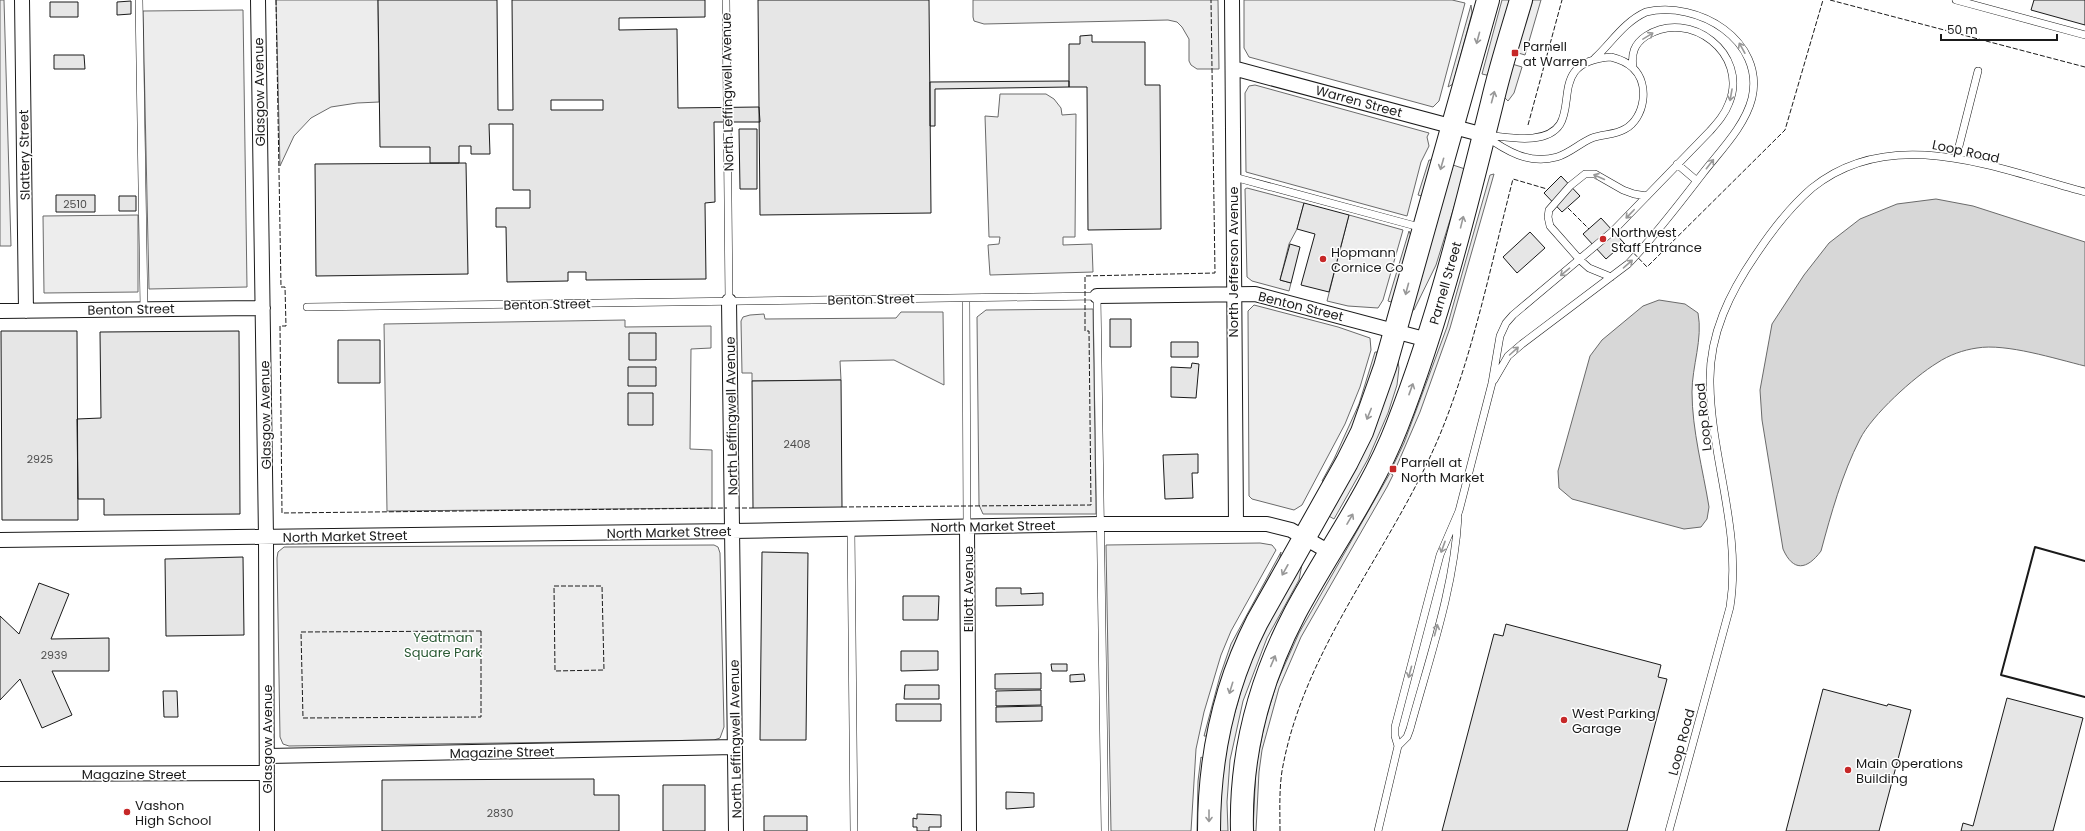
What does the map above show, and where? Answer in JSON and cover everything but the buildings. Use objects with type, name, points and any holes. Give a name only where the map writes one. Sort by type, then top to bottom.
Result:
[{"type":"main road","name":"Parnell Street","points":[[1331,553],[1378,469],[1396,429],[1428,340],[1458,235],[1521,0]]},
{"type":"main road","points":[[1209,831],[1210,782],[1214,756],[1234,676],[1245,645],[1304,536],[1347,462],[1362,432],[1374,402],[1453,127],[1485,2]]},
{"type":"main road","points":[[1242,831],[1245,766],[1260,697],[1283,637],[1331,553]]},
{"type":"street","name":"Slattery Street","points":[[22,0],[26,311]]},
{"type":"street","name":"Glasgow Avenue","points":[[258,0],[266,537],[268,756],[267,831]]},
{"type":"street","name":"North Jefferson Avenue","points":[[1232,0],[1234,177],[1232,294],[1236,524]]},
{"type":"street","name":"Warren Street","points":[[1233,68],[1484,135]]},
{"type":"street","name":"Benton Street","points":[[1097,296],[1261,295],[1428,340]]},
{"type":"street","name":"North Leffingwell Avenue","points":[[730,301],[736,831]]},
{"type":"street","name":"Benton Street","points":[[0,311],[263,308]]},
{"type":"street","name":"North Market Street","points":[[0,540],[732,531],[1100,524],[1236,524],[1277,526],[1304,536],[1331,553]]},
{"type":"street","name":"Elliott Avenue","points":[[967,527],[969,831]]},
{"type":"street","name":"Magazine Street","points":[[268,756],[735,747]]},
{"type":"street","name":"Magazine Street","points":[[0,774],[268,773]]},
{"type":"lane","points":[[139,0],[144,309]]},
{"type":"lane","name":"North Leffingwell Avenue","points":[[726,0],[730,301]]},
{"type":"lane","points":[[1956,0],[2085,35]]},
{"type":"lane","points":[[1492,383],[1508,356],[1636,256],[1697,181],[1747,113],[1752,96],[1752,71],[1746,54],[1735,35],[1718,21],[1700,12],[1683,8],[1667,8],[1647,12],[1631,20],[1618,32],[1596,58]]},
{"type":"lane","points":[[1378,831],[1398,746],[1395,736],[1395,727],[1440,555],[1459,511],[1492,383],[1496,351],[1500,336],[1506,323],[1513,315],[1613,231],[1724,115],[1730,102],[1733,83],[1727,57],[1707,36],[1693,29],[1677,27],[1663,28],[1640,41],[1634,49],[1632,60],[1633,68],[1642,84],[1642,104],[1636,118],[1626,129],[1592,138],[1557,156],[1540,159],[1526,158],[1507,151],[1484,135]]},
{"type":"lane","points":[[1484,135],[1534,138],[1548,134],[1557,128],[1566,111],[1568,83],[1572,74],[1589,60],[1611,57],[1622,60],[1633,68]]},
{"type":"lane","points":[[1956,158],[1978,71]]},
{"type":"lane","name":"Loop Road","points":[[1669,831],[1730,607],[1734,581],[1734,553],[1711,410],[1710,381],[1712,352],[1718,327],[1727,301],[1739,280],[1774,228],[1792,207],[1813,188],[1834,174],[1854,164],[1903,154],[1930,154],[1956,158],[2085,192]]},
{"type":"lane","points":[[1677,164],[1697,181]]},
{"type":"lane","points":[[1611,277],[1589,268],[1555,232],[1548,217],[1553,203],[1578,178],[1585,174],[1595,174],[1623,190],[1634,194],[1647,196]]},
{"type":"lane","points":[[1234,177],[1423,228]]},
{"type":"lane","points":[[1097,296],[1105,831]]},
{"type":"lane","name":"Benton Street","points":[[307,307],[1097,296]]},
{"type":"lane","name":"Elliott Avenue","points":[[966,298],[967,527]]},
{"type":"lane","points":[[1398,746],[1407,737],[1410,729],[1450,581],[1456,546],[1459,511]]},
{"type":"lane","points":[[851,529],[854,831]]},
{"type":"shaded area","points":[[0,0],[4,0],[11,246],[0,246]]},
{"type":"shaded area","points":[[276,0],[378,0],[379,102],[357,103],[331,107],[311,118],[294,136],[280,166]]},
{"type":"shaded area","points":[[973,0],[1218,0],[1219,69],[1197,69],[1191,65],[1189,61],[1189,39],[1182,27],[1177,22],[1168,20],[984,24],[974,21]]},
{"type":"shaded area","points":[[1244,0],[1452,0],[1465,3],[1439,101],[1433,107],[1249,57],[1244,48]]},
{"type":"shaded area","points":[[1502,0],[1511,0],[1491,76],[1482,74]]},
{"type":"shaded area","points":[[1533,0],[1541,0],[1525,55],[1515,52]]},
{"type":"shaded area","points":[[1471,5],[1472,13],[1453,84],[1448,87]]},
{"type":"shaded area","points":[[243,10],[247,287],[149,289],[143,11]]},
{"type":"shaded area","points":[[1512,64],[1522,67],[1514,93],[1508,101],[1503,96]]},
{"type":"shaded area","points":[[1255,85],[1429,133],[1427,137],[1429,146],[1421,162],[1407,216],[1246,172],[1245,93],[1249,86]]},
{"type":"shaded area","points":[[1000,94],[1046,94],[1054,99],[1061,108],[1062,115],[1076,114],[1075,237],[1063,237],[1063,245],[1092,244],[1093,272],[990,275],[988,245],[999,244],[1000,237],[989,237],[985,116],[998,117]]},
{"type":"shaded area","points":[[1429,160],[1432,160],[1422,196],[1418,195]]},
{"type":"shaded area","points":[[1453,165],[1465,169],[1459,191],[1436,265],[1414,310],[1410,309]]},
{"type":"shaded area","points":[[1494,174],[1450,328],[1420,412],[1395,470],[1392,468],[1404,443],[1447,327],[1490,175]]},
{"type":"shaded area","points":[[1247,188],[1304,203],[1297,229],[1289,244],[1280,280],[1291,283],[1289,291],[1252,281],[1247,277],[1245,189]]},
{"type":"shaded area","points":[[1936,199],[1973,206],[2085,242],[2085,366],[2031,352],[1989,347],[1956,353],[1928,369],[1894,397],[1866,429],[1842,480],[1821,551],[1811,562],[1800,566],[1796,565],[1791,562],[1783,549],[1762,420],[1760,390],[1772,324],[1804,275],[1829,243],[1860,219],[1897,204]]},
{"type":"shaded area","points":[[138,215],[138,292],[44,293],[43,216]]},
{"type":"shaded area","points":[[1349,215],[1403,230],[1383,300],[1378,308],[1348,306],[1327,301]]},
{"type":"shaded area","points":[[1409,231],[1411,236],[1391,302],[1388,301]]},
{"type":"shaded area","points":[[1659,300],[1685,304],[1698,313],[1699,333],[1692,382],[1692,406],[1709,507],[1707,519],[1701,527],[1684,529],[1572,499],[1559,488],[1558,471],[1590,356],[1602,340],[1643,306]]},
{"type":"shaded area","points":[[1254,305],[1338,327],[1370,338],[1371,350],[1360,387],[1345,424],[1302,505],[1294,510],[1252,499],[1249,496],[1248,311]]},
{"type":"shaded area","points":[[1093,309],[1096,514],[983,514],[979,505],[977,317],[986,310]]},
{"type":"shaded area","points":[[901,312],[943,312],[944,385],[894,360],[840,361],[841,380],[752,381],[752,373],[742,373],[741,321],[743,317],[764,314],[765,319],[896,318]]},
{"type":"shaded area","points":[[625,320],[625,327],[711,326],[711,348],[691,349],[690,449],[712,450],[712,508],[387,511],[384,324]]},
{"type":"shaded area","points":[[1375,352],[1377,352],[1377,357],[1352,432],[1325,484],[1322,481],[1334,459],[1359,404]]},
{"type":"shaded area","points":[[1398,362],[1399,368],[1397,385],[1388,413],[1368,459],[1334,519],[1327,515]]},
{"type":"shaded area","points":[[1390,473],[1393,475],[1387,487],[1301,637],[1279,688],[1262,750],[1259,772],[1256,831],[1253,831],[1256,766],[1265,721],[1277,682],[1299,633]]},
{"type":"shaded area","points":[[1260,543],[1272,545],[1276,550],[1231,631],[1221,655],[1204,712],[1196,749],[1191,831],[1111,831],[1106,545]]},
{"type":"shaded area","name":"Yeatman Square Park","points":[[714,545],[718,547],[720,553],[724,727],[720,738],[714,740],[289,746],[283,744],[280,737],[277,558],[278,552],[284,547]]},
{"type":"shaded area","points":[[1281,552],[1279,563],[1207,736],[1204,736],[1220,676],[1231,644]]},
{"type":"shaded area","points":[[1299,563],[1302,564],[1299,580],[1267,638],[1243,701],[1230,760],[1227,802],[1228,831],[1218,831],[1224,751],[1250,658]]},
{"type":"shaded area","points":[[1201,757],[1204,759],[1200,831],[1197,831],[1198,781]]},
{"type":"fence","points":[[276,0],[281,287],[285,287],[286,326],[280,326],[282,513],[727,508]]},
{"type":"fence","points":[[842,507],[1091,505],[1089,331],[1085,331],[1085,276],[1215,273],[1211,0]]},
{"type":"fence","points":[[1528,125],[1562,0]]},
{"type":"fence","points":[[1624,243],[1647,267],[1785,130],[1823,0]]},
{"type":"fence","points":[[1830,0],[2085,67]]},
{"type":"fence","points":[[1280,831],[1281,778],[1293,725],[1310,681],[1330,639],[1422,474],[1441,432],[1453,401],[1472,339],[1513,179],[1547,189]]},
{"type":"fence","points":[[1568,208],[1589,229]]},
{"type":"fence","points":[[735,508],[753,508]]},
{"type":"fence","points":[[554,586],[602,586],[604,670],[555,671],[554,586]]},
{"type":"fence","points":[[481,631],[481,717],[303,718],[301,632],[481,631]]},
{"type":"wall","points":[[2085,561],[2035,547],[2001,675],[2085,697]]},
{"type":"place","name":"Parnell at Warren","points":[[1515,53]]},
{"type":"place","name":"Northwest Staff Entrance","points":[[1603,239]]},
{"type":"place","name":"Hopmann Cornice Co","points":[[1323,259]]},
{"type":"place","name":"Parnell at North Market","points":[[1393,469]]},
{"type":"place","name":"West Parking Garage","points":[[1564,720]]},
{"type":"place","name":"Main Operations Building","points":[[1848,770]]},
{"type":"place","name":"Vashon High School","points":[[127,812]]}]
